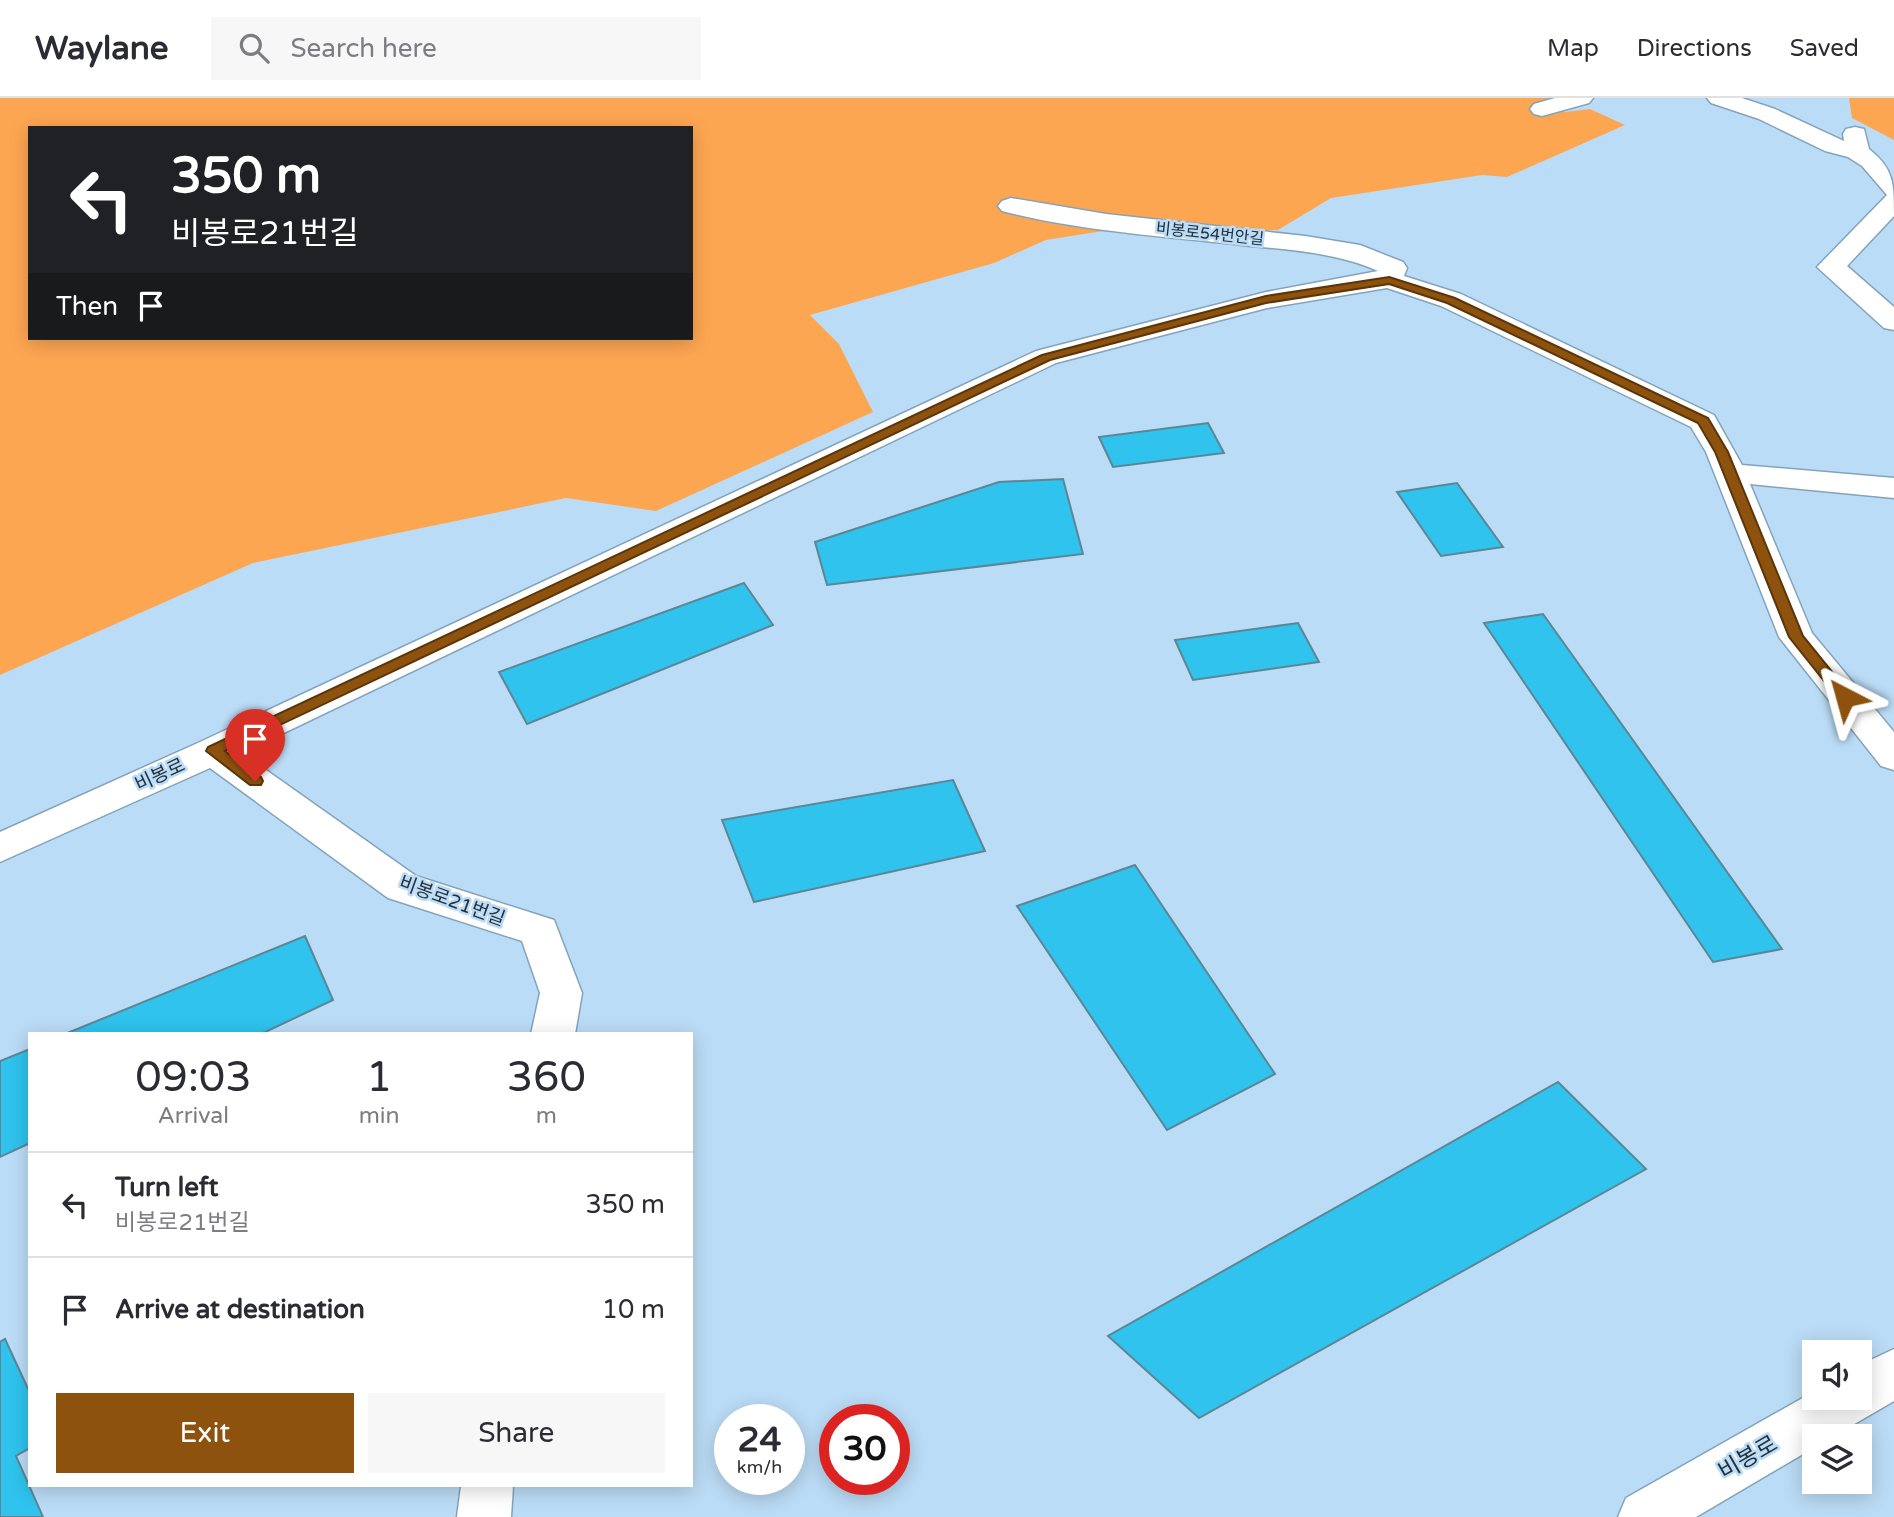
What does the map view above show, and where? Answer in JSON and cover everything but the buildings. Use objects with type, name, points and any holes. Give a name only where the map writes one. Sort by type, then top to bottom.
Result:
[{"type":"street","points":[[1542,108],[1581,98]]},
{"type":"street","points":[[1719,98],[1768,114],[1834,146],[1856,143],[1894,190]]},
{"type":"street","points":[[1894,201],[1831,267],[1894,322]]},
{"type":"street","name":"비봉로54번안길","points":[[1011,206],[1106,222],[1305,244],[1360,253],[1393,268],[1389,280]]},
{"type":"street","name":"비봉로","points":[[0,848],[213,751],[1046,357],[1266,300],[1389,280],[1451,300],[1703,421],[1730,472],[1796,637],[1894,757]]},
{"type":"street","points":[[1730,472],[1894,488]]},
{"type":"street","name":"비봉로21번길","points":[[213,751],[402,887],[539,931],[561,993],[553,1032]]},
{"type":"street","points":[[1872,1385],[1894,1373]]},
{"type":"street","name":"비봉로","points":[[1645,1517],[1829,1410]]},
{"type":"street","points":[[484,1517],[487,1487]]},
{"type":"shaded area","points":[[0,98],[1564,98],[1550,105],[1565,112],[1590,109],[1625,125],[1507,177],[1482,175],[1331,198],[1278,230],[1171,229],[1141,225],[1046,240],[994,263],[810,315],[839,344],[873,412],[656,511],[566,498],[253,563],[0,675]]},
{"type":"shaded area","points":[[1849,98],[1894,98],[1894,140],[1852,118]]},
{"type":"route","points":[[255,781],[213,751],[1046,357],[1266,300],[1389,280],[1451,300],[1703,421],[1721,452],[1796,637],[1845,697]]}]
